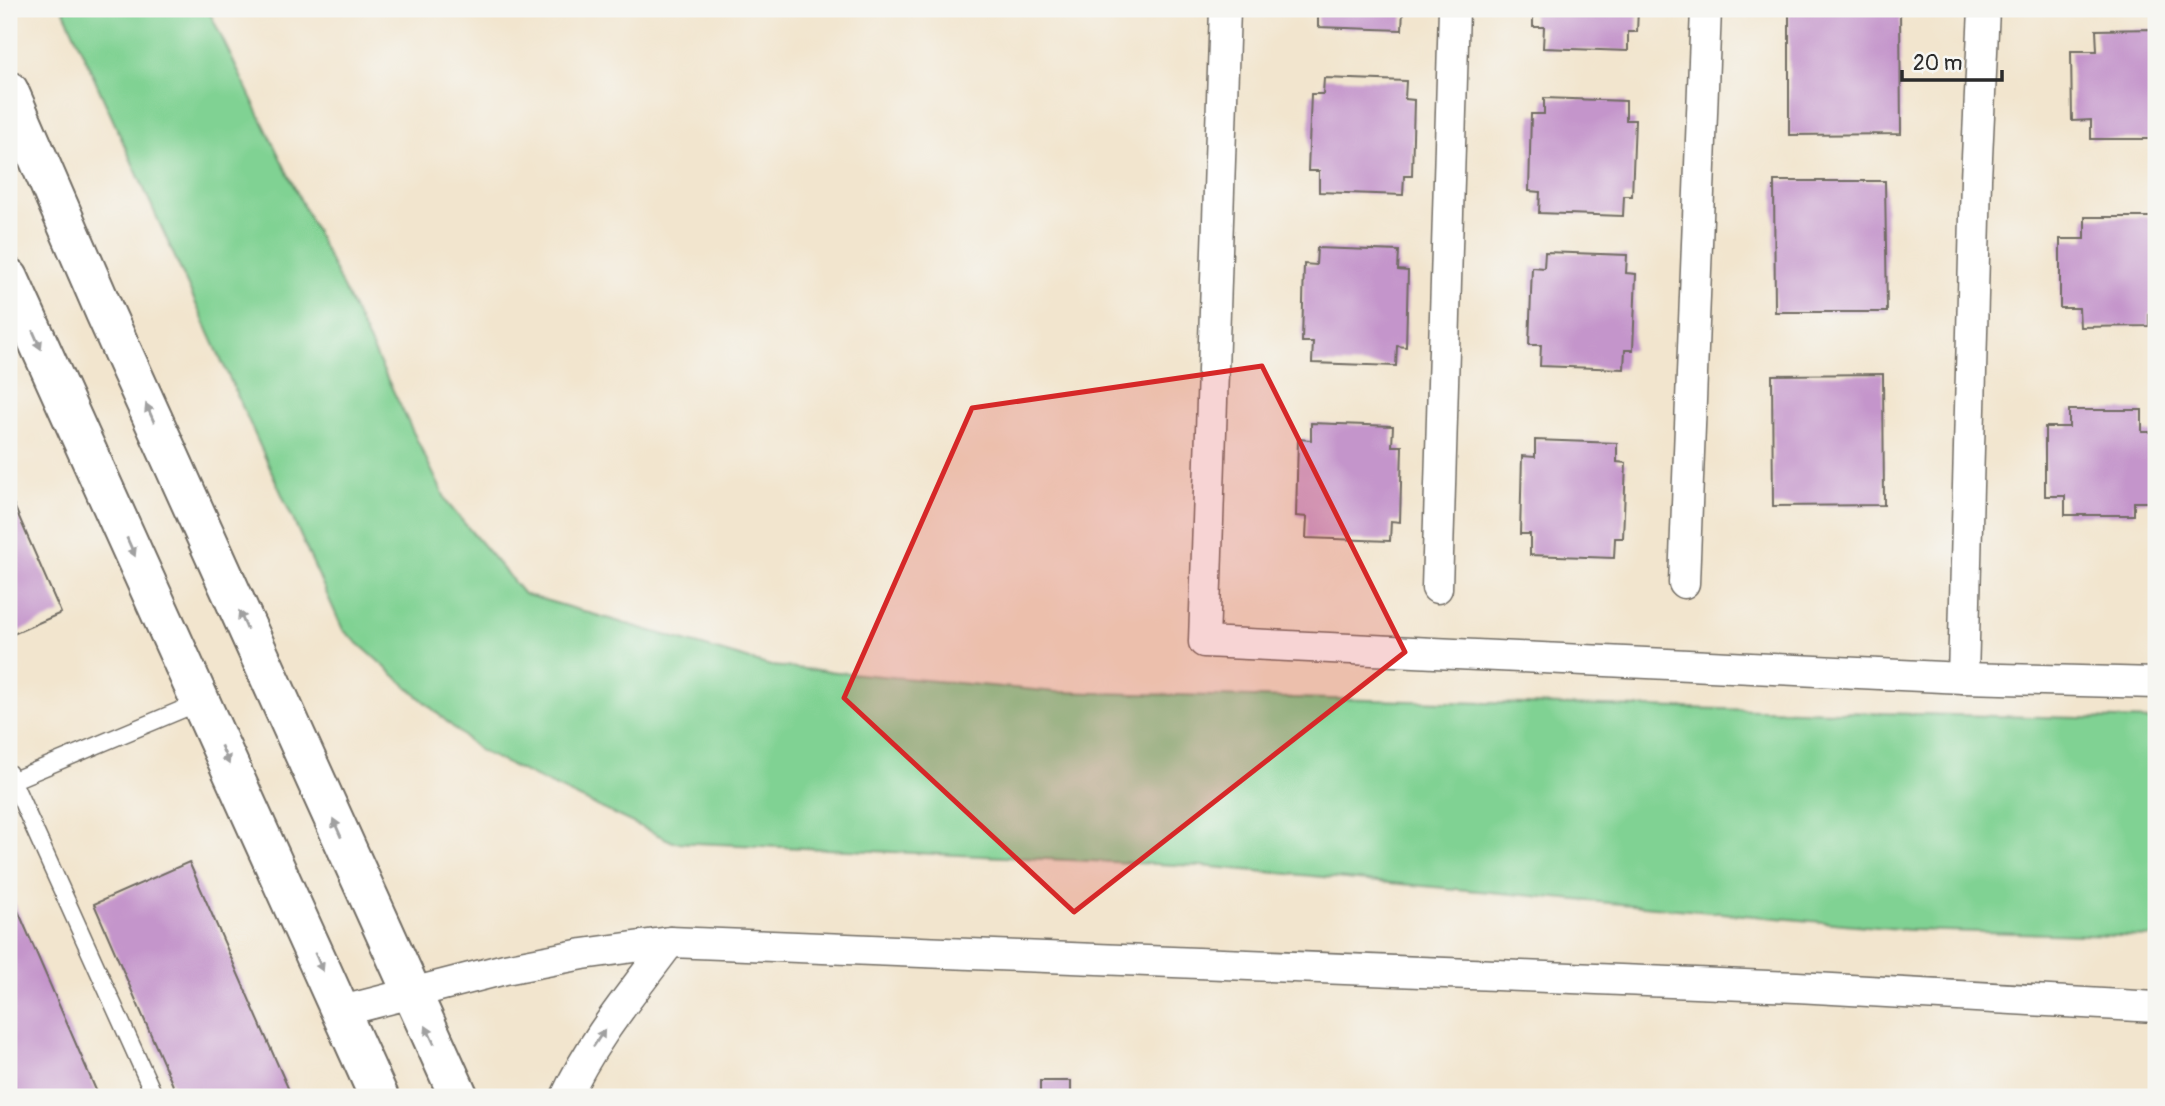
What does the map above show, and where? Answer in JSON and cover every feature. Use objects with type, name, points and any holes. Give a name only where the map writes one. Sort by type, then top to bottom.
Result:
[{"type":"street","points":[[1224,9],[1204,642],[1963,678],[2156,682]]},
{"type":"street","points":[[1437,588],[1454,9]]},
{"type":"street","points":[[1684,583],[1706,9]]},
{"type":"street","points":[[1963,678],[1976,179],[1984,9]]},
{"type":"street","points":[[9,91],[105,313],[459,1097]]},
{"type":"street","points":[[9,278],[379,1097]]},
{"type":"street","points":[[566,1097],[609,1023],[670,942]]},
{"type":"street","points":[[342,1012],[505,969],[583,954],[670,942],[1784,986],[2156,1007]]},
{"type":"lane","points":[[155,1097],[10,779],[201,702]]},
{"type":"highlighted area","points":[[1262,366],[1405,652],[1074,912],[844,698],[972,408]]},
{"type":"green space","points":[[63,9],[208,9],[448,504],[524,594],[771,666],[1056,692],[2156,720],[2156,937],[1910,930],[1201,866],[673,842],[480,751],[343,630]]},
{"type":"building","points":[[1318,9],[1403,9],[1402,30],[1318,27]]},
{"type":"building","points":[[1533,9],[1638,9],[1637,32],[1628,32],[1628,51],[1543,48],[1544,27],[1533,27]]},
{"type":"building","points":[[1789,9],[1900,9],[1901,134],[1789,135]]},
{"type":"building","points":[[2156,29],[2156,139],[2091,139],[2091,120],[2072,121],[2071,51],[2097,51],[2096,30]]},
{"type":"building","points":[[1324,78],[1406,81],[1405,99],[1414,100],[1412,176],[1404,176],[1403,195],[1319,192],[1319,171],[1308,171],[1311,94],[1323,94]]},
{"type":"building","points":[[1544,98],[1626,101],[1626,120],[1635,120],[1632,196],[1624,196],[1623,216],[1539,213],[1540,192],[1529,191],[1531,114],[1544,114]]},
{"type":"building","points":[[1774,181],[1885,181],[1887,312],[1775,312]]},
{"type":"building","points":[[2085,217],[2156,217],[2156,313],[2149,313],[2149,326],[2080,327],[2079,308],[2060,308],[2060,239],[2085,239]]},
{"type":"building","points":[[1317,248],[1399,251],[1398,270],[1408,271],[1406,347],[1397,346],[1396,366],[1312,363],[1313,342],[1302,342],[1304,264],[1316,265]]},
{"type":"building","points":[[1545,252],[1627,255],[1626,273],[1636,274],[1633,350],[1625,350],[1624,369],[1540,366],[1541,345],[1529,345],[1532,267],[1544,268]]},
{"type":"building","points":[[1883,374],[1884,505],[1773,506],[1772,375]]},
{"type":"building","points":[[2069,410],[2142,410],[2142,432],[2156,432],[2156,502],[2134,502],[2134,515],[2065,515],[2065,496],[2045,496],[2045,427],[2069,427]]},
{"type":"building","points":[[1311,423],[1393,426],[1392,446],[1402,446],[1400,522],[1391,521],[1390,541],[1306,538],[1307,517],[1296,516],[1298,439],[1311,440]]},
{"type":"building","points":[[1535,440],[1617,443],[1617,462],[1626,463],[1623,538],[1615,538],[1614,558],[1530,555],[1530,534],[1520,534],[1522,456],[1535,457]]},
{"type":"building","points":[[9,494],[61,613],[9,636]]},
{"type":"building","points":[[189,862],[292,1097],[178,1097],[94,904]]},
{"type":"building","points":[[9,890],[99,1097],[9,1097]]},
{"type":"building","points":[[1040,1081],[1071,1081],[1071,1097],[1040,1097]]}]
